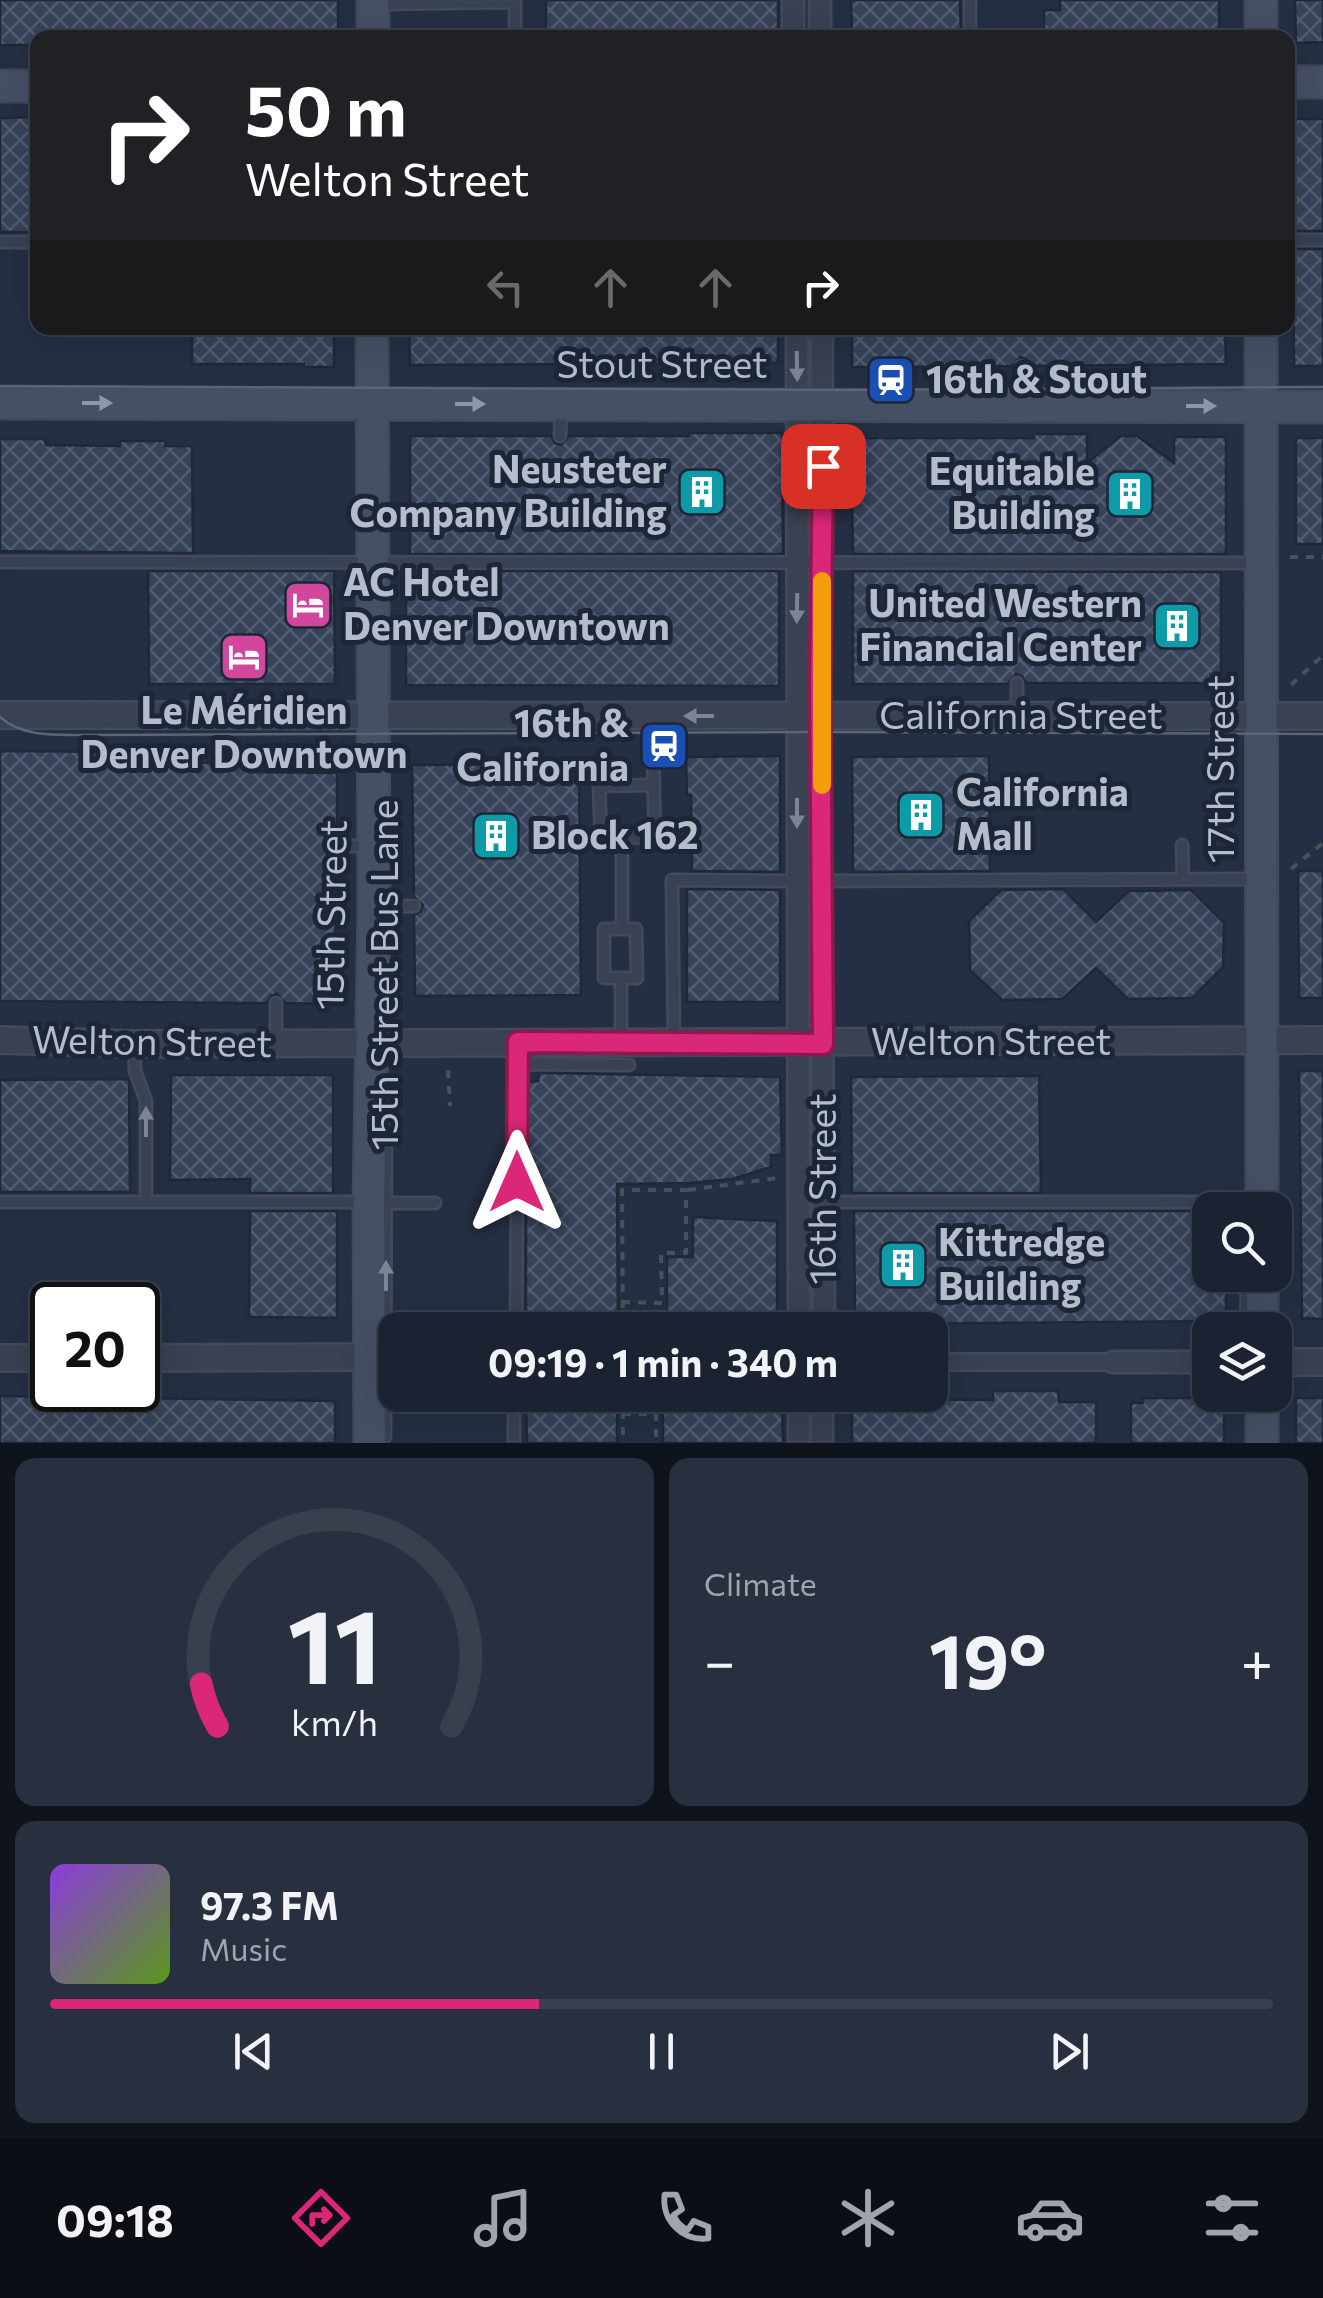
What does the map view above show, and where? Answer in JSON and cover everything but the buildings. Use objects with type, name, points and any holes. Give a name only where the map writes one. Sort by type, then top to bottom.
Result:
[{"type":"main road","points":[[1260,0],[1261,30]]},
{"type":"main road","points":[[374,30],[378,2]]},
{"type":"main road","points":[[1295,82],[1323,82]]},
{"type":"main road","points":[[0,86],[30,86]]},
{"type":"main road","name":"15th Street","points":[[373,335],[384,562],[374,846],[380,906],[383,1048],[378,1202],[382,1312]]},
{"type":"main road","name":"17th Street","points":[[1255,1192],[1253,711],[1259,561],[1252,415],[1260,335]]},
{"type":"main road","name":"Stout Street","points":[[0,403],[1022,406],[1252,415],[1323,407]]},
{"type":"main road","name":"15th Street","points":[[370,1443],[378,1391]]},
{"type":"main road","points":[[1262,1412],[1262,1443]]},
{"type":"street","points":[[792,0],[792,30]]},
{"type":"street","points":[[820,0],[820,30]]},
{"type":"street","name":"16th Street","points":[[798,335],[810,405],[822,562],[796,880],[822,1202],[824,1312]]},
{"type":"street","name":"16th Street","points":[[800,1312],[810,1043],[822,881],[798,562],[810,405],[821,335]]},
{"type":"street","name":"California Street","points":[[0,716],[1018,716],[1253,711],[1323,716]]},
{"type":"street","name":"Welton Street","points":[[0,1040],[276,1043],[518,1054],[625,1054],[674,1043],[1323,1040]]},
{"type":"street","points":[[0,1358],[30,1358]]},
{"type":"street","points":[[160,1358],[378,1358]]},
{"type":"street","points":[[948,1362],[1192,1362]]},
{"type":"street","points":[[1292,1362],[1323,1362]]},
{"type":"street","points":[[799,1412],[799,1443]]},
{"type":"street","points":[[822,1412],[822,1443]]},
{"type":"lane","points":[[970,0],[970,30]]},
{"type":"lane","points":[[383,30],[378,2],[515,1],[515,30]]},
{"type":"lane","points":[[1295,240],[1323,240]]},
{"type":"lane","points":[[0,242],[30,242]]},
{"type":"lane","points":[[385,335],[385,356]]},
{"type":"lane","points":[[1021,366],[1022,406]]},
{"type":"lane","points":[[385,370],[378,404],[386,487]]},
{"type":"lane","points":[[1248,370],[1252,415]]},
{"type":"lane","points":[[560,436],[561,405]]},
{"type":"lane","points":[[0,562],[1259,561]]},
{"type":"lane","name":"15th Street Bus Lane","points":[[386,616],[378,716],[380,906],[386,966]]},
{"type":"lane","points":[[1017,684],[1018,716]]},
{"type":"lane","points":[[652,716],[654,785],[655,837],[601,838],[599,786],[654,785]]},
{"type":"lane","points":[[622,838],[622,929]]},
{"type":"lane","points":[[1182,845],[1182,879]]},
{"type":"lane","points":[[334,846],[374,846]]},
{"type":"lane","points":[[674,1043],[672,880],[1256,879]]},
{"type":"lane","points":[[380,906],[414,906]]},
{"type":"lane","points":[[604,928],[622,929],[636,929],[637,978],[604,978],[604,928]]},
{"type":"lane","points":[[621,978],[625,1054]]},
{"type":"lane","points":[[276,1003],[276,1043]]},
{"type":"lane","points":[[134,1044],[135,1070],[146,1101],[146,1202]]},
{"type":"lane","points":[[516,1312],[518,1054]]},
{"type":"lane","points":[[0,1202],[435,1203]]},
{"type":"lane","points":[[822,1202],[1192,1205]]},
{"type":"lane","points":[[384,1412],[384,1443]]},
{"type":"lane","points":[[514,1412],[514,1443]]},
{"type":"path","points":[[1259,561],[1323,557]]},
{"type":"path","points":[[1291,686],[1323,655]]},
{"type":"path","points":[[1292,869],[1323,843]]},
{"type":"path","points":[[448,1070],[450,1106]]},
{"type":"path","points":[[688,1190],[771,1179]]},
{"type":"path","points":[[622,1302],[662,1303],[661,1253],[686,1253],[686,1190],[622,1190],[622,1302],[622,1312]]},
{"type":"path","points":[[623,1443],[622,1414],[656,1414],[656,1443]]},
{"type":"tram line","points":[[0,386],[845,390],[1323,387]]},
{"type":"tram line","points":[[0,717],[33,733],[59,735],[1323,734]]},
{"type":"slow traffic","points":[[822,581],[822,785]]},
{"type":"place","name":"16th & Stout","points":[[891,380]]},
{"type":"place","name":"Neusteter Company Building","points":[[702,492]]},
{"type":"place","name":"Equitable Building","points":[[1130,494]]},
{"type":"place","name":"AC Hotel Denver Downtown","points":[[308,605]]},
{"type":"place","name":"United Western Financial Center","points":[[1177,626]]},
{"type":"place","name":"Le Méridien Denver Downtown","points":[[244,657]]},
{"type":"place","name":"16th & California","points":[[664,746]]},
{"type":"place","name":"California Mall","points":[[921,815]]},
{"type":"place","name":"Block 162","points":[[496,836]]},
{"type":"place","name":"Kittredge Building","points":[[903,1265]]},
{"type":"route","points":[[517,1182],[518,1042],[823,1044],[823,466]]}]
